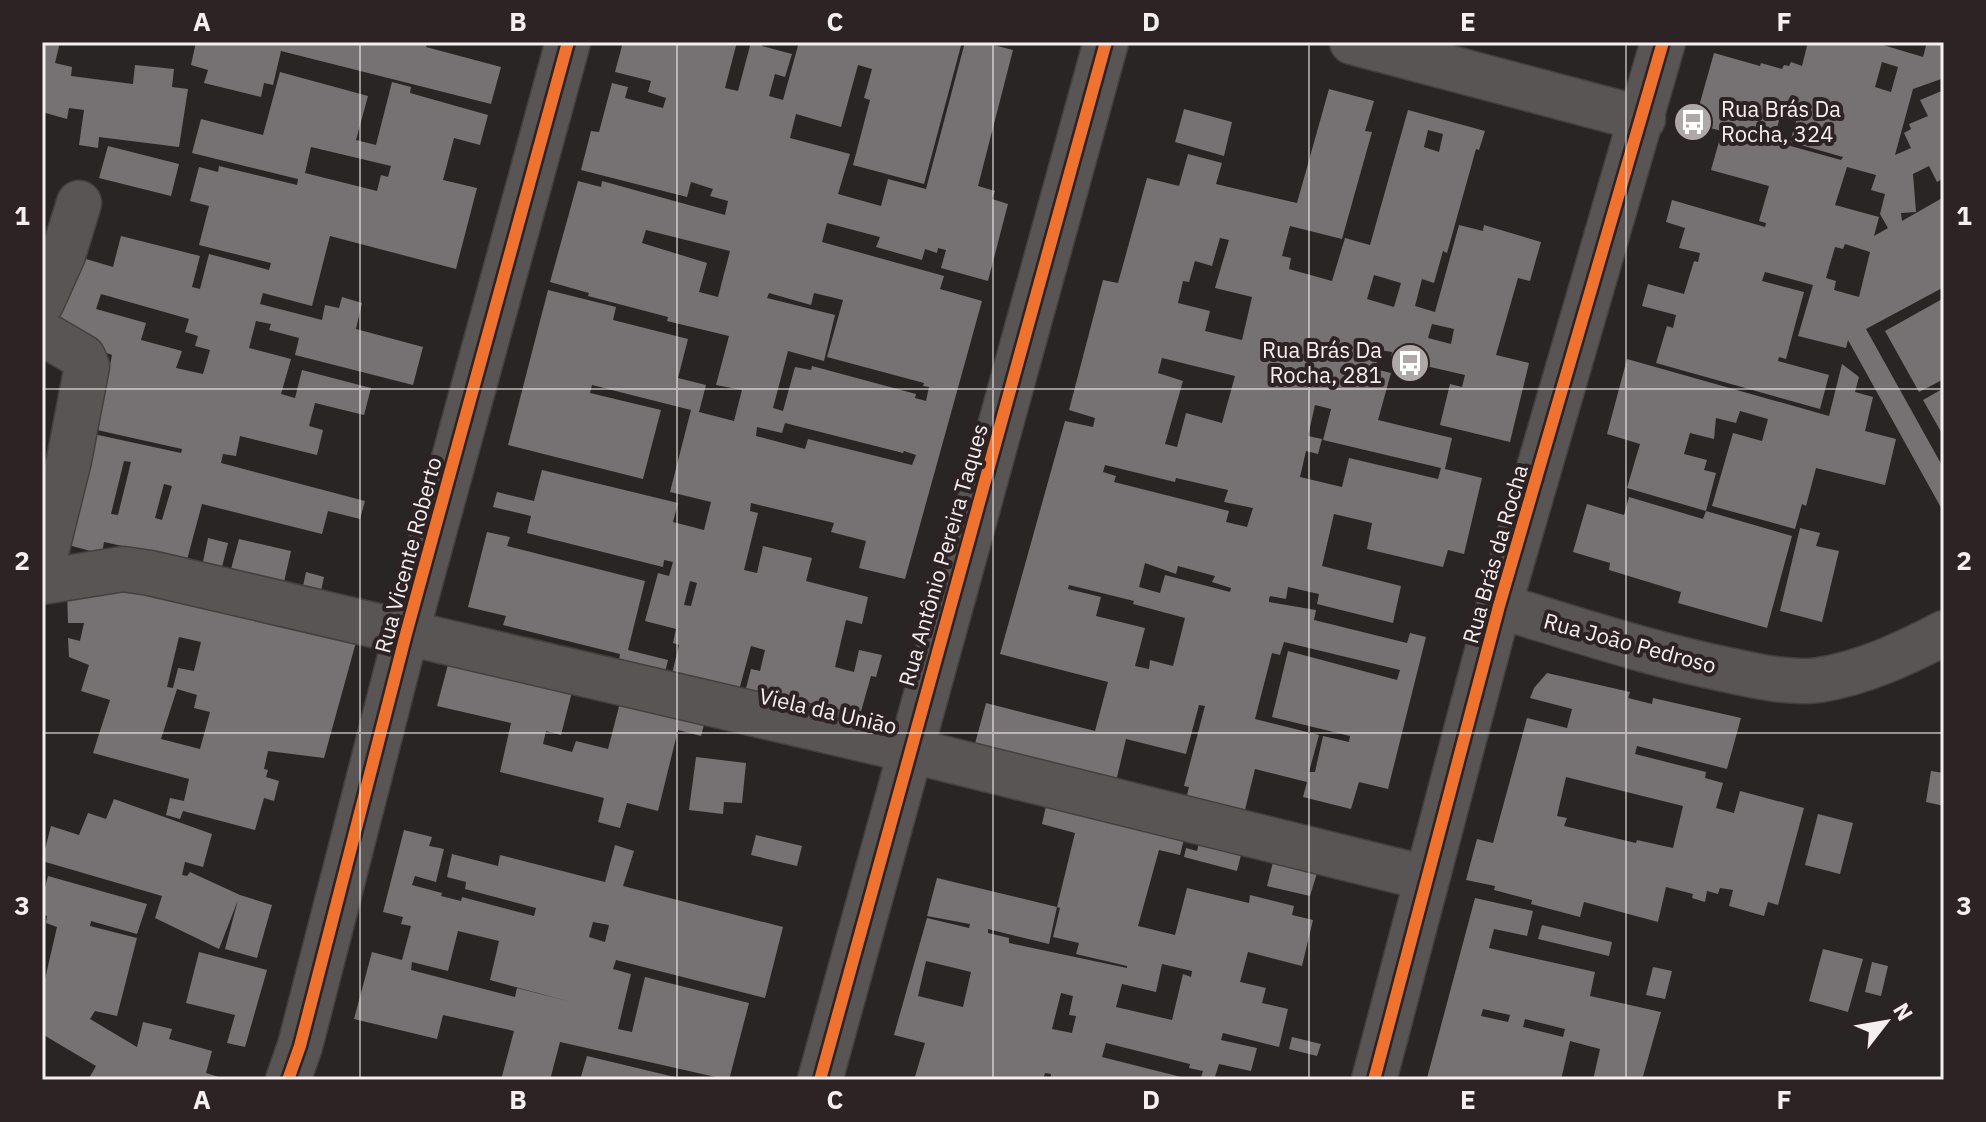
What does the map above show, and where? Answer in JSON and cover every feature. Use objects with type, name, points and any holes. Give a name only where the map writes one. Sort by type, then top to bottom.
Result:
[{"type":"street","name":"Rua Vicente Roberto","points":[[288,1080],[300,1046],[406,634],[568,42]]},
{"type":"street","name":"Rua Antônio Pereira Taques","points":[[820,1080],[1106,42]]},
{"type":"street","points":[[1352,42],[1643,119]]},
{"type":"street","name":"Rua Brás da Rocha","points":[[1374,1080],[1499,606],[1663,42]]},
{"type":"street","points":[[42,302],[63,255],[79,203]]},
{"type":"street","points":[[42,333],[83,357],[87,366],[69,460],[42,569]]},
{"type":"street","name":"Viela da União","points":[[42,582],[106,571],[132,570],[909,750],[1426,878]]},
{"type":"street","name":"Rua João Pedroso","points":[[1499,606],[1660,656],[1768,678],[1816,680],[1864,669],[1944,633]]},
{"type":"building","points":[[42,42],[60,42],[55,63],[72,67],[71,76],[133,84],[135,65],[174,69],[172,87],[188,89],[179,147],[99,137],[98,148],[79,145],[84,110],[69,108],[67,119],[42,112]]},
{"type":"building","points":[[196,42],[428,42],[426,47],[501,67],[491,104],[281,51],[273,85],[264,83],[261,97],[204,83],[208,70],[191,65]]},
{"type":"building","points":[[623,42],[737,42],[725,88],[738,91],[751,42],[763,42],[762,46],[792,54],[785,77],[775,74],[769,96],[783,100],[799,42],[962,42],[924,184],[853,165],[870,100],[864,98],[872,69],[858,65],[841,127],[796,114],[790,138],[850,154],[838,194],[881,206],[888,179],[926,189],[965,42],[982,42],[1013,50],[978,186],[995,191],[992,199],[1008,204],[988,281],[941,268],[946,250],[938,248],[937,253],[925,249],[922,260],[876,247],[880,237],[827,223],[822,242],[944,276],[940,289],[982,301],[905,579],[859,568],[866,541],[831,532],[834,523],[751,503],[750,511],[758,513],[744,570],[757,573],[763,546],[812,558],[806,581],[868,597],[862,624],[846,620],[835,667],[854,672],[859,650],[882,655],[876,677],[871,676],[860,715],[849,722],[744,696],[751,669],[760,671],[765,650],[751,646],[738,694],[671,678],[679,645],[673,643],[676,629],[645,621],[658,573],[669,576],[673,562],[664,560],[663,567],[527,533],[531,516],[493,507],[497,492],[534,501],[542,470],[678,503],[673,522],[704,530],[711,502],[670,492],[691,410],[592,385],[590,393],[661,410],[643,479],[508,445],[548,290],[616,307],[613,320],[688,339],[678,378],[706,385],[699,412],[734,421],[742,390],[716,385],[729,336],[667,321],[668,317],[588,296],[589,293],[550,282],[578,181],[601,187],[602,181],[725,215],[728,201],[710,196],[713,189],[691,182],[687,197],[581,170],[591,131],[599,132],[612,83],[628,87],[625,98],[663,108],[666,98],[648,92],[651,81],[615,72]],"holes":[[[646,230],[730,251],[718,297],[699,292],[707,263],[642,243]],[[769,293],[811,305],[814,293],[843,300],[827,357],[924,383],[923,386],[929,387],[926,401],[915,398],[916,394],[812,366],[811,370],[795,367],[783,411],[773,408],[788,351],[824,361],[835,315],[767,298]],[[785,423],[916,455],[912,465],[808,439],[805,449],[756,436],[757,427],[782,433]],[[690,581],[697,583],[691,606],[684,605]]]},
{"type":"building","points":[[1808,42],[1873,42],[1923,57],[1927,42],[1944,42],[1944,78],[1913,89],[1895,155],[1911,148],[1904,133],[1911,129],[1909,124],[1928,116],[1920,100],[1944,90],[1944,178],[1937,182],[1929,166],[1913,174],[1916,212],[1901,213],[1902,221],[1944,197],[1944,287],[1866,329],[1944,469],[1944,513],[1848,340],[1846,348],[1798,336],[1813,285],[1765,272],[1762,281],[1804,292],[1786,359],[1779,357],[1778,361],[1829,375],[1820,409],[1656,363],[1667,326],[1673,328],[1676,315],[1642,306],[1648,284],[1684,294],[1694,261],[1698,262],[1700,253],[1679,248],[1685,228],[1666,222],[1672,200],[1765,227],[1766,223],[1759,221],[1769,186],[1711,170],[1722,131],[1694,124],[1714,53],[1760,66],[1761,63],[1782,69],[1791,62],[1802,66]],"holes":[[[1882,62],[1898,67],[1891,92],[1875,87]],[[1784,104],[1800,108],[1790,142],[1843,157],[1841,160],[1773,141]],[[1847,167],[1876,175],[1871,190],[1885,194],[1880,214],[1888,228],[1874,236],[1879,217],[1835,205]],[[1845,244],[1870,252],[1859,297],[1834,290],[1836,281],[1826,278],[1835,247],[1843,249]]]},
{"type":"building","points":[[280,72],[368,96],[356,140],[376,145],[392,82],[411,87],[410,93],[488,115],[480,145],[454,138],[443,180],[477,188],[456,269],[330,236],[312,306],[263,293],[260,304],[322,320],[325,305],[339,308],[342,297],[362,303],[356,329],[423,347],[413,385],[295,355],[299,338],[269,330],[271,324],[256,321],[249,348],[291,359],[281,394],[295,398],[302,370],[371,388],[364,415],[315,403],[309,426],[323,430],[317,455],[240,436],[236,456],[223,454],[221,463],[365,501],[360,519],[328,511],[322,534],[202,504],[187,560],[104,542],[102,554],[68,545],[89,433],[181,453],[182,449],[97,430],[112,355],[53,333],[86,259],[113,267],[121,236],[200,256],[192,287],[200,289],[209,254],[269,270],[271,263],[199,245],[209,206],[190,201],[199,167],[218,172],[219,166],[297,185],[298,179],[192,153],[201,119],[263,135]],"holes":[[[311,147],[391,166],[388,177],[381,175],[377,191],[305,173]],[[101,294],[189,319],[185,332],[198,336],[195,346],[210,350],[203,374],[176,368],[182,351],[141,340],[146,323],[96,309]],[[124,461],[131,462],[118,515],[111,514]],[[164,484],[172,486],[162,520],[155,518]]]},
{"type":"building","points":[[1329,89],[1374,101],[1365,131],[1372,132],[1342,239],[1290,226],[1282,256],[1291,258],[1289,269],[1332,281],[1345,238],[1370,245],[1408,110],[1485,131],[1479,150],[1476,149],[1447,253],[1443,251],[1434,283],[1422,279],[1415,306],[1435,312],[1459,225],[1483,231],[1484,225],[1541,242],[1530,281],[1518,278],[1496,355],[1529,363],[1510,442],[1440,425],[1450,384],[1462,387],[1465,375],[1391,358],[1392,352],[1380,350],[1375,369],[1391,373],[1378,420],[1452,438],[1445,469],[1482,478],[1464,554],[1448,550],[1443,567],[1367,549],[1372,523],[1334,514],[1322,566],[1401,586],[1393,623],[1317,604],[1319,594],[1288,587],[1286,599],[1270,596],[1269,599],[1269,602],[1316,610],[1314,620],[1407,643],[1410,633],[1426,637],[1388,789],[1359,782],[1351,809],[1303,797],[1307,782],[1255,769],[1243,818],[1186,799],[1189,787],[1184,786],[1205,706],[1199,705],[1186,754],[1126,739],[1115,786],[973,751],[986,703],[1095,731],[1108,682],[1000,654],[1065,421],[1093,427],[1095,418],[1069,410],[1103,280],[1118,283],[1147,178],[1179,186],[1188,154],[1222,163],[1216,184],[1297,203]],"holes":[[[1428,130],[1443,134],[1439,152],[1424,147]],[[1220,238],[1229,240],[1215,288],[1252,297],[1242,340],[1205,331],[1210,311],[1178,303],[1183,281],[1189,282],[1195,261],[1212,266]],[[1374,275],[1401,283],[1394,307],[1367,299]],[[1432,324],[1454,329],[1451,344],[1428,338]],[[1162,358],[1235,376],[1222,423],[1186,413],[1177,447],[1165,444],[1183,381],[1158,373]],[[1315,405],[1331,409],[1323,440],[1441,468],[1438,479],[1349,458],[1342,487],[1300,477],[1306,451],[1318,454],[1322,439],[1308,436]],[[1105,465],[1175,482],[1176,478],[1228,490],[1224,502],[1253,508],[1247,527],[1226,522],[1229,511],[1114,482],[1116,476],[1103,472]],[[1145,563],[1176,574],[1178,566],[1215,576],[1212,582],[1231,588],[1230,592],[1165,575],[1160,593],[1139,587]],[[1069,585],[1185,618],[1173,666],[1150,660],[1149,669],[1135,666],[1145,628],[1096,616],[1101,597],[1068,589]],[[1284,642],[1400,670],[1397,680],[1288,651],[1272,717],[1350,736],[1349,742],[1323,736],[1315,772],[1309,772],[1319,735],[1255,719],[1272,653],[1280,655]]]},
{"type":"building","points":[[1184,109],[1232,122],[1224,156],[1175,142]]},
{"type":"building","points":[[108,146],[179,164],[171,196],[99,178]]},
{"type":"building","points":[[1944,298],[1944,379],[1919,392],[1885,331]]},
{"type":"building","points":[[1627,359],[1829,416],[1842,364],[1859,377],[1855,392],[1873,397],[1865,431],[1896,439],[1885,485],[1816,468],[1806,506],[1802,504],[1795,529],[1712,506],[1733,433],[1762,441],[1768,419],[1740,411],[1736,423],[1716,418],[1714,439],[1690,433],[1684,454],[1707,460],[1704,470],[1716,473],[1706,511],[1627,488],[1640,444],[1607,434]]},
{"type":"building","points":[[1944,388],[1944,437],[1923,400]]},
{"type":"building","points":[[1629,497],[1703,519],[1706,511],[1792,536],[1767,628],[1678,603],[1681,592],[1609,570],[1610,563],[1573,552],[1587,504],[1624,515]]},
{"type":"building","points":[[1800,528],[1820,533],[1816,546],[1839,551],[1822,622],[1780,611]]},
{"type":"building","points":[[487,532],[510,537],[507,546],[645,581],[628,650],[668,660],[664,676],[618,665],[620,654],[503,625],[506,616],[468,607]]},
{"type":"building","points":[[208,538],[228,543],[222,567],[203,562]]},
{"type":"building","points":[[239,539],[291,551],[284,582],[231,569]]},
{"type":"building","points":[[306,572],[324,577],[321,591],[303,586]]},
{"type":"building","points":[[112,582],[358,635],[324,758],[268,751],[264,769],[268,770],[266,777],[279,781],[274,801],[264,798],[255,830],[183,811],[180,819],[166,815],[170,798],[184,801],[189,779],[93,753],[110,700],[81,691],[89,665],[69,657],[68,638],[80,641],[84,623],[68,623],[67,589]],"holes":[[[179,637],[201,642],[194,671],[178,668],[173,688],[167,687]],[[177,689],[197,695],[194,708],[210,712],[200,749],[161,739]]]},
{"type":"building","points":[[450,657],[573,688],[561,735],[546,731],[543,744],[572,752],[576,741],[608,749],[621,699],[705,721],[701,736],[678,730],[658,811],[627,803],[620,828],[598,822],[604,798],[500,772],[511,723],[437,706]]},
{"type":"building","points":[[1547,673],[1630,692],[1628,698],[1652,704],[1653,698],[1741,718],[1727,769],[1637,746],[1635,754],[1706,772],[1705,778],[1723,783],[1716,808],[1734,813],[1740,791],[1804,808],[1778,905],[1768,902],[1764,916],[1729,906],[1733,890],[1720,888],[1718,894],[1707,891],[1705,902],[1692,898],[1693,894],[1666,887],[1658,922],[1584,902],[1580,917],[1531,904],[1532,900],[1494,890],[1495,886],[1466,880],[1477,839],[1493,843],[1527,718],[1567,728],[1572,709],[1530,698]],"holes":[[[1566,777],[1683,806],[1673,848],[1637,840],[1636,843],[1564,826],[1567,818],[1557,816]]]},
{"type":"building","points":[[696,757],[746,763],[742,803],[724,802],[723,814],[689,810]]},
{"type":"building","points":[[1931,771],[1944,773],[1944,806],[1926,802]]},
{"type":"building","points":[[114,799],[212,834],[203,867],[185,862],[182,875],[187,876],[190,872],[240,895],[272,905],[257,958],[225,949],[238,900],[219,949],[155,918],[162,896],[42,861],[51,826],[79,835],[88,813],[106,819]]},
{"type":"building","points":[[1046,806],[1184,839],[1180,855],[1159,850],[1138,926],[1175,935],[1187,888],[1249,903],[1250,895],[1294,906],[1292,915],[1313,920],[1302,966],[1248,952],[1240,982],[1266,988],[1262,1003],[1288,1009],[1279,1047],[1223,1033],[1221,1040],[1257,1048],[1251,1071],[1219,1064],[1214,1080],[1200,1080],[1203,1071],[1189,1068],[1190,1064],[1106,1043],[1102,1057],[1193,1080],[1050,1080],[1051,1074],[1045,1073],[1043,1080],[914,1080],[925,1043],[894,1035],[927,918],[969,928],[970,924],[927,916],[937,878],[1057,907],[1075,833],[1042,824]],"holes":[[[1057,907],[1060,908],[1053,937],[1079,943],[1076,954],[1127,968],[1009,943],[1009,938],[988,933],[988,929],[1049,944]],[[926,961],[971,972],[963,1007],[918,996]],[[1162,964],[1192,971],[1191,977],[1183,974],[1172,1020],[1116,1007],[1122,984],[1156,992]],[[1061,993],[1073,996],[1069,1015],[1076,1016],[1072,1033],[1052,1029]]]},
{"type":"building","points":[[1818,814],[1853,823],[1840,874],[1805,865]]},
{"type":"building","points":[[404,830],[432,837],[429,846],[444,849],[436,882],[415,876],[412,885],[442,893],[441,896],[461,901],[462,897],[534,916],[536,908],[465,889],[466,882],[447,877],[452,854],[498,866],[500,855],[605,882],[615,845],[634,851],[623,886],[783,927],[765,998],[616,960],[613,969],[631,974],[618,1029],[632,1032],[645,977],[749,1003],[729,1080],[560,1042],[550,1080],[501,1080],[514,1031],[443,1015],[437,1039],[354,1019],[372,952],[402,960],[411,926],[401,924],[403,917],[383,912]],"holes":[[[593,922],[609,925],[605,942],[589,937]],[[458,931],[499,941],[490,980],[571,1002],[517,988],[515,997],[411,970],[412,962],[448,971]]]},
{"type":"building","points":[[756,835],[802,846],[797,866],[751,855]]},
{"type":"building","points":[[1199,843],[1241,855],[1237,871],[1184,857],[1186,848],[1197,851]]},
{"type":"building","points":[[1273,862],[1317,873],[1310,896],[1267,886]]},
{"type":"building","points":[[48,876],[147,904],[137,934],[91,921],[90,926],[137,938],[117,1016],[95,1011],[90,1019],[137,1047],[143,1022],[172,1029],[169,1039],[212,1051],[206,1073],[228,1080],[88,1080],[96,1066],[42,1034],[42,992],[57,927],[46,923],[47,916],[42,914]]},
{"type":"building","points":[[1475,898],[1533,911],[1527,936],[1494,929],[1489,948],[1595,972],[1590,996],[1661,1012],[1642,1080],[1593,1080],[1600,1049],[1570,1041],[1561,1080],[1427,1078]],"holes":[[[1483,1009],[1510,1015],[1508,1022],[1481,1016]],[[1525,1019],[1565,1029],[1563,1037],[1523,1027]]]},
{"type":"building","points":[[1542,925],[1612,942],[1609,956],[1538,939]]},
{"type":"building","points":[[1823,949],[1863,959],[1848,1012],[1809,1001]]},
{"type":"building","points":[[199,952],[267,970],[245,1047],[227,1043],[235,1015],[186,1003]]},
{"type":"building","points":[[1872,962],[1888,966],[1881,996],[1865,992]]},
{"type":"building","points":[[1653,967],[1672,971],[1665,999],[1646,995]]},
{"type":"building","points":[[1292,1037],[1321,1044],[1317,1056],[1289,1049]]},
{"type":"building","points":[[587,1056],[683,1079],[683,1080],[580,1080]]},
{"type":"cycle path","points":[[288,1080],[300,1046],[406,634],[568,42]]},
{"type":"cycle path","points":[[820,1080],[1106,42]]},
{"type":"cycle path","points":[[1374,1080],[1499,606],[1663,42]]},
{"type":"place","name":"Rua Brás Da Rocha, 324","points":[[1693,122]]},
{"type":"place","name":"Rua Brás Da Rocha, 281","points":[[1410,363]]}]
